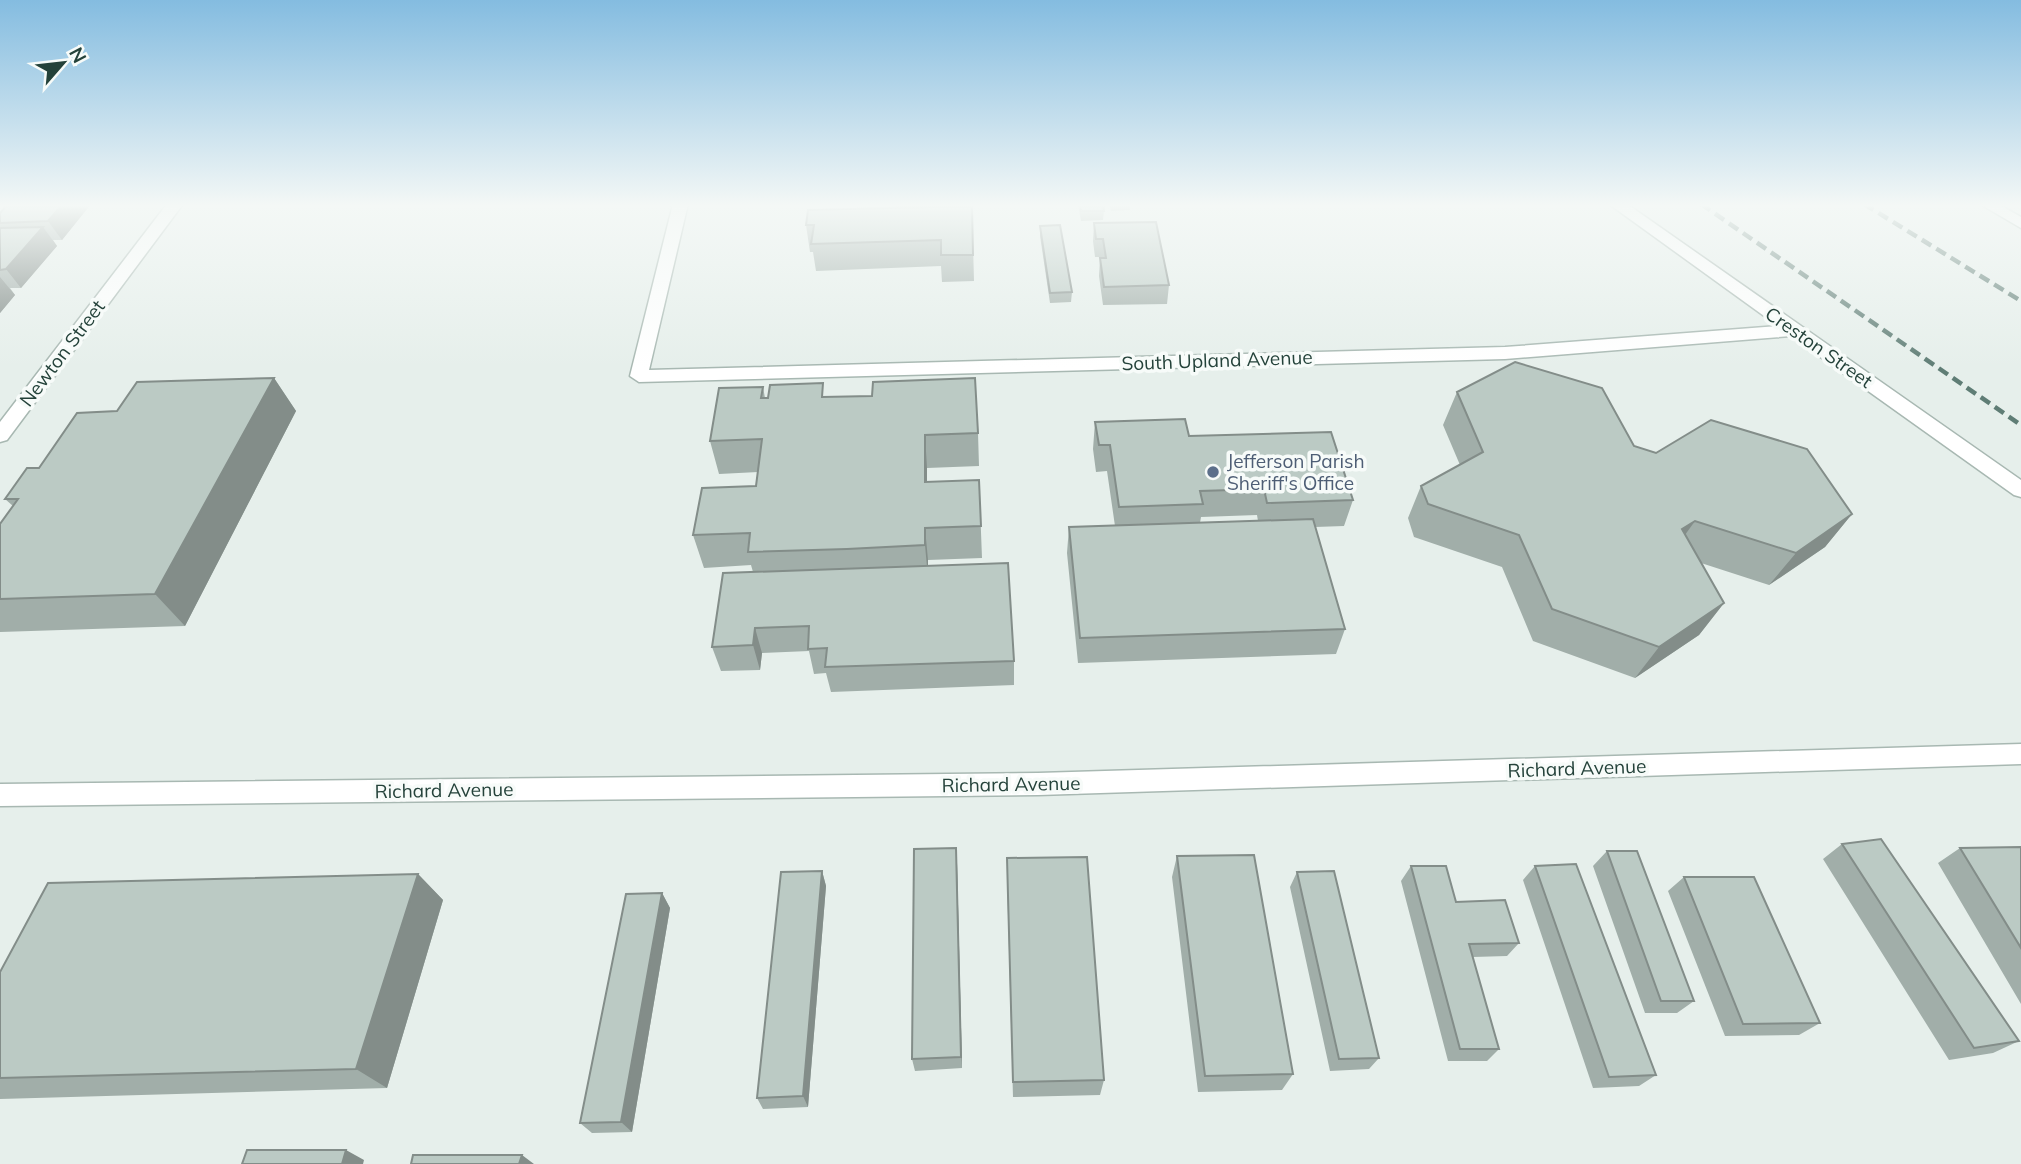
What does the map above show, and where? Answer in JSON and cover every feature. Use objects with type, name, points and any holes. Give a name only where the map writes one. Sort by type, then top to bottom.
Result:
[{"type":"street","name":"Newton Street","points":[[0,435],[134,258]]},
{"type":"street","name":"South Upland Avenue","points":[[667,258],[639,376],[1505,353],[1794,330]]},
{"type":"street","name":"Creston Street","points":[[1693,258],[2021,490]]},
{"type":"street","name":"Richard Avenue","points":[[0,795],[1038,784],[2021,754]]},
{"type":"building","points":[[0,258],[15,258],[6,269],[0,270]]},
{"type":"building","points":[[1045,258],[1066,258],[1072,292],[1050,293]]},
{"type":"building","points":[[1100,258],[1163,258],[1169,285],[1104,287]]},
{"type":"building","points":[[1515,362],[1602,388],[1634,446],[1656,453],[1711,420],[1807,449],[1852,514],[1796,553],[1695,521],[1682,529],[1724,603],[1659,647],[1552,609],[1519,535],[1428,504],[1421,486],[1483,452],[1457,392]]},
{"type":"building","points":[[274,378],[155,594],[0,599],[0,524],[18,499],[5,499],[27,468],[39,468],[77,413],[117,411],[137,382]]},
{"type":"building","points":[[975,378],[978,433],[925,435],[925,482],[979,480],[981,526],[925,528],[925,545],[847,549],[748,552],[750,533],[693,535],[702,488],[756,486],[762,439],[710,441],[719,388],[763,387],[761,398],[768,398],[770,385],[823,383],[822,397],[872,396],[873,382]]},
{"type":"building","points":[[1185,419],[1189,436],[1331,432],[1353,500],[1267,503],[1264,489],[1200,491],[1203,504],[1119,507],[1110,445],[1099,445],[1095,422]]},
{"type":"building","points":[[1313,519],[1345,629],[1080,638],[1069,527]]},
{"type":"building","points":[[1008,563],[1014,661],[825,667],[827,648],[808,649],[809,626],[755,628],[753,645],[712,647],[723,573]]},
{"type":"building","points":[[1881,839],[2019,1041],[1974,1048],[1842,844]]},
{"type":"building","points":[[2021,847],[2021,948],[1960,848]]},
{"type":"building","points":[[956,848],[961,1057],[912,1059],[914,849]]},
{"type":"building","points":[[1607,851],[1637,851],[1694,1001],[1661,1001]]},
{"type":"building","points":[[1254,855],[1293,1074],[1205,1076],[1177,856]]},
{"type":"building","points":[[1087,857],[1104,1080],[1013,1082],[1007,858]]},
{"type":"building","points":[[1576,864],[1656,1075],[1609,1077],[1535,866]]},
{"type":"building","points":[[1411,866],[1446,866],[1456,902],[1505,900],[1519,943],[1469,944],[1499,1049],[1460,1049]]},
{"type":"building","points":[[822,871],[803,1096],[757,1098],[781,872]]},
{"type":"building","points":[[1334,871],[1379,1058],[1339,1059],[1297,872]]},
{"type":"building","points":[[418,874],[356,1069],[0,1078],[0,972],[48,883]]},
{"type":"building","points":[[1684,877],[1754,877],[1820,1023],[1743,1024]]},
{"type":"building","points":[[662,893],[621,1122],[580,1123],[626,894]]},
{"type":"building","points":[[247,1150],[346,1150],[342,1164],[242,1164]]},
{"type":"building","points":[[413,1155],[522,1155],[519,1164],[411,1164]]},
{"type":"railway","points":[[1780,258],[2021,425]]},
{"type":"railway","points":[[1952,258],[2021,301]]},
{"type":"place","name":"Jefferson Parish Sheriff's Office","points":[[1213,472]]}]
